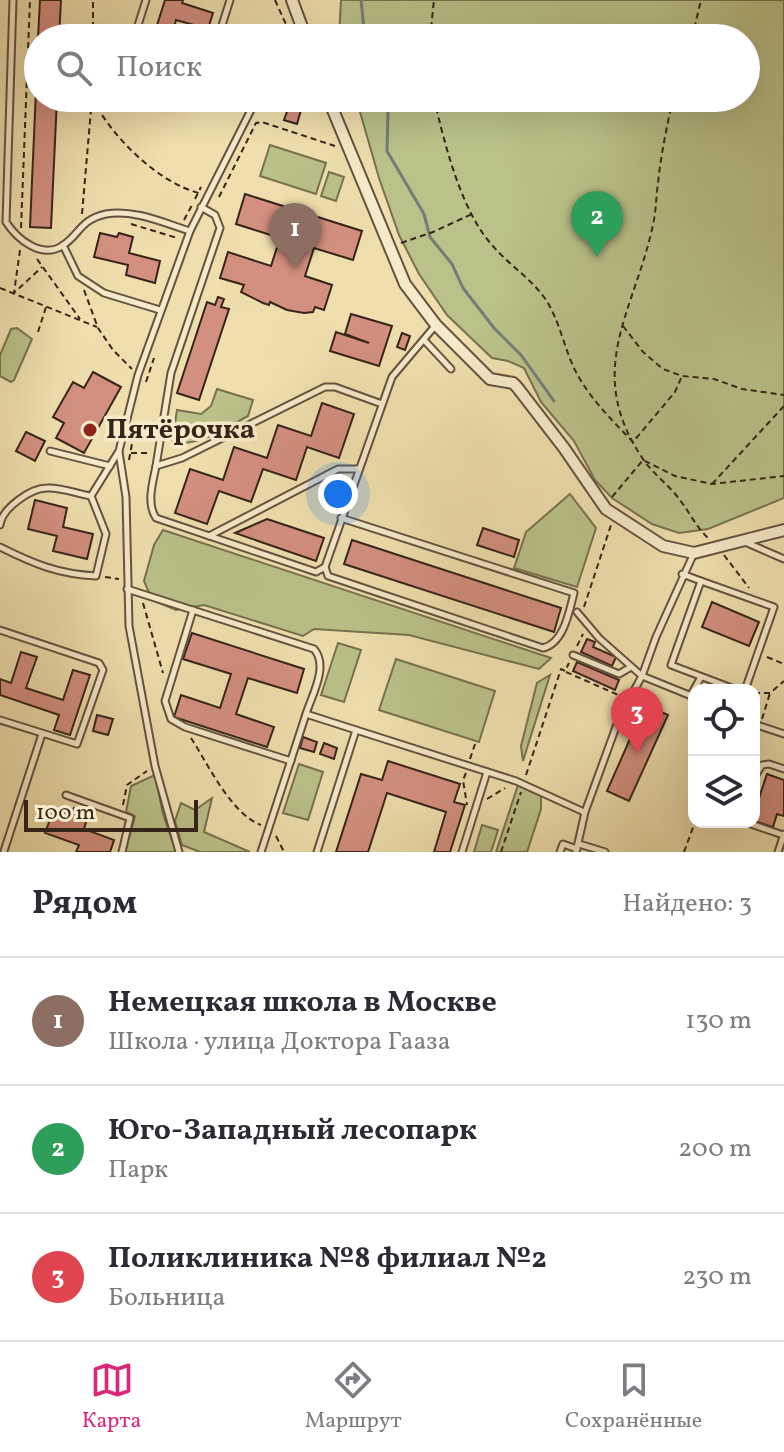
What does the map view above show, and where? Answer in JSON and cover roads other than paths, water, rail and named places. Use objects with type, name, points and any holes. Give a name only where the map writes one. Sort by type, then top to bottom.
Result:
[{"type":"street","points":[[292,0],[297,24]]},
{"type":"street","points":[[334,112],[405,284],[436,325],[490,379],[513,383],[517,387],[606,509],[663,546],[694,553],[784,530]]},
{"type":"lane","points":[[13,0],[6,222],[24,242],[49,251],[63,245],[82,224],[106,215],[133,214],[190,231]]},
{"type":"lane","points":[[138,24],[146,0]]},
{"type":"lane","points":[[222,24],[230,0]]},
{"type":"lane","points":[[91,496],[119,451],[138,375],[190,231],[250,112]]},
{"type":"lane","points":[[201,207],[215,215],[220,228],[171,373],[151,489],[151,512],[156,518],[316,572],[325,567]]},
{"type":"lane","points":[[63,245],[78,276],[104,293],[160,310]]},
{"type":"lane","points":[[341,518],[574,593],[558,639],[551,646],[543,648],[328,576],[325,567],[341,518],[392,377],[436,325]]},
{"type":"lane","points":[[424,340],[451,369]]},
{"type":"lane","points":[[156,466],[182,458],[325,387],[335,387],[382,404]]},
{"type":"lane","points":[[50,451],[110,466]]},
{"type":"lane","points":[[119,451],[126,497],[129,626],[155,766],[179,852]]},
{"type":"lane","points":[[208,536],[338,469],[359,469]]},
{"type":"lane","points":[[0,525],[1,518],[21,498],[46,487],[91,496]]},
{"type":"lane","points":[[0,547],[41,568],[96,576],[106,534],[91,496]]},
{"type":"lane","points":[[744,542],[784,559]]},
{"type":"lane","points":[[577,848],[585,812],[620,716],[642,676],[682,574],[694,553]]},
{"type":"lane","points":[[682,574],[774,607],[747,684]]},
{"type":"lane","points":[[701,581],[671,665],[720,684]]},
{"type":"lane","points":[[127,589],[314,649],[321,659],[261,852]]},
{"type":"lane","points":[[193,610],[165,701],[171,719],[185,727],[291,761]]},
{"type":"lane","points":[[579,614],[599,638],[642,676],[688,694]]},
{"type":"lane","points":[[0,630],[103,666],[79,742],[72,744],[0,720]]},
{"type":"lane","points":[[573,655],[619,674],[631,667]]},
{"type":"lane","points":[[698,684],[701,677]]},
{"type":"lane","points":[[306,714],[516,781],[585,812]]},
{"type":"lane","points":[[760,726],[784,734]]},
{"type":"lane","points":[[317,852],[356,730]]},
{"type":"lane","points":[[5,852],[42,734]]},
{"type":"lane","points":[[760,768],[769,764],[784,769]]},
{"type":"lane","points":[[462,852],[487,772]]},
{"type":"lane","points":[[66,795],[130,818],[122,852]]},
{"type":"lane","points":[[760,827],[784,834],[778,852]]},
{"type":"lane","points":[[560,852],[563,844],[605,852]]},
{"type":"waterway","points":[[361,0],[364,24]]},
{"type":"waterway","points":[[388,112],[387,151],[424,214],[430,237],[452,264],[463,288],[494,328],[521,355],[554,401]]},
{"type":"place","name":"Юго-Западный лесопарк","points":[[597,257]]},
{"type":"place","name":"Немецкая школа в Москве","points":[[295,269]]},
{"type":"place","name":"Пятёрочка","points":[[90,430]]},
{"type":"place","name":"Поликлиника №8 филиал №2","points":[[637,753]]}]
